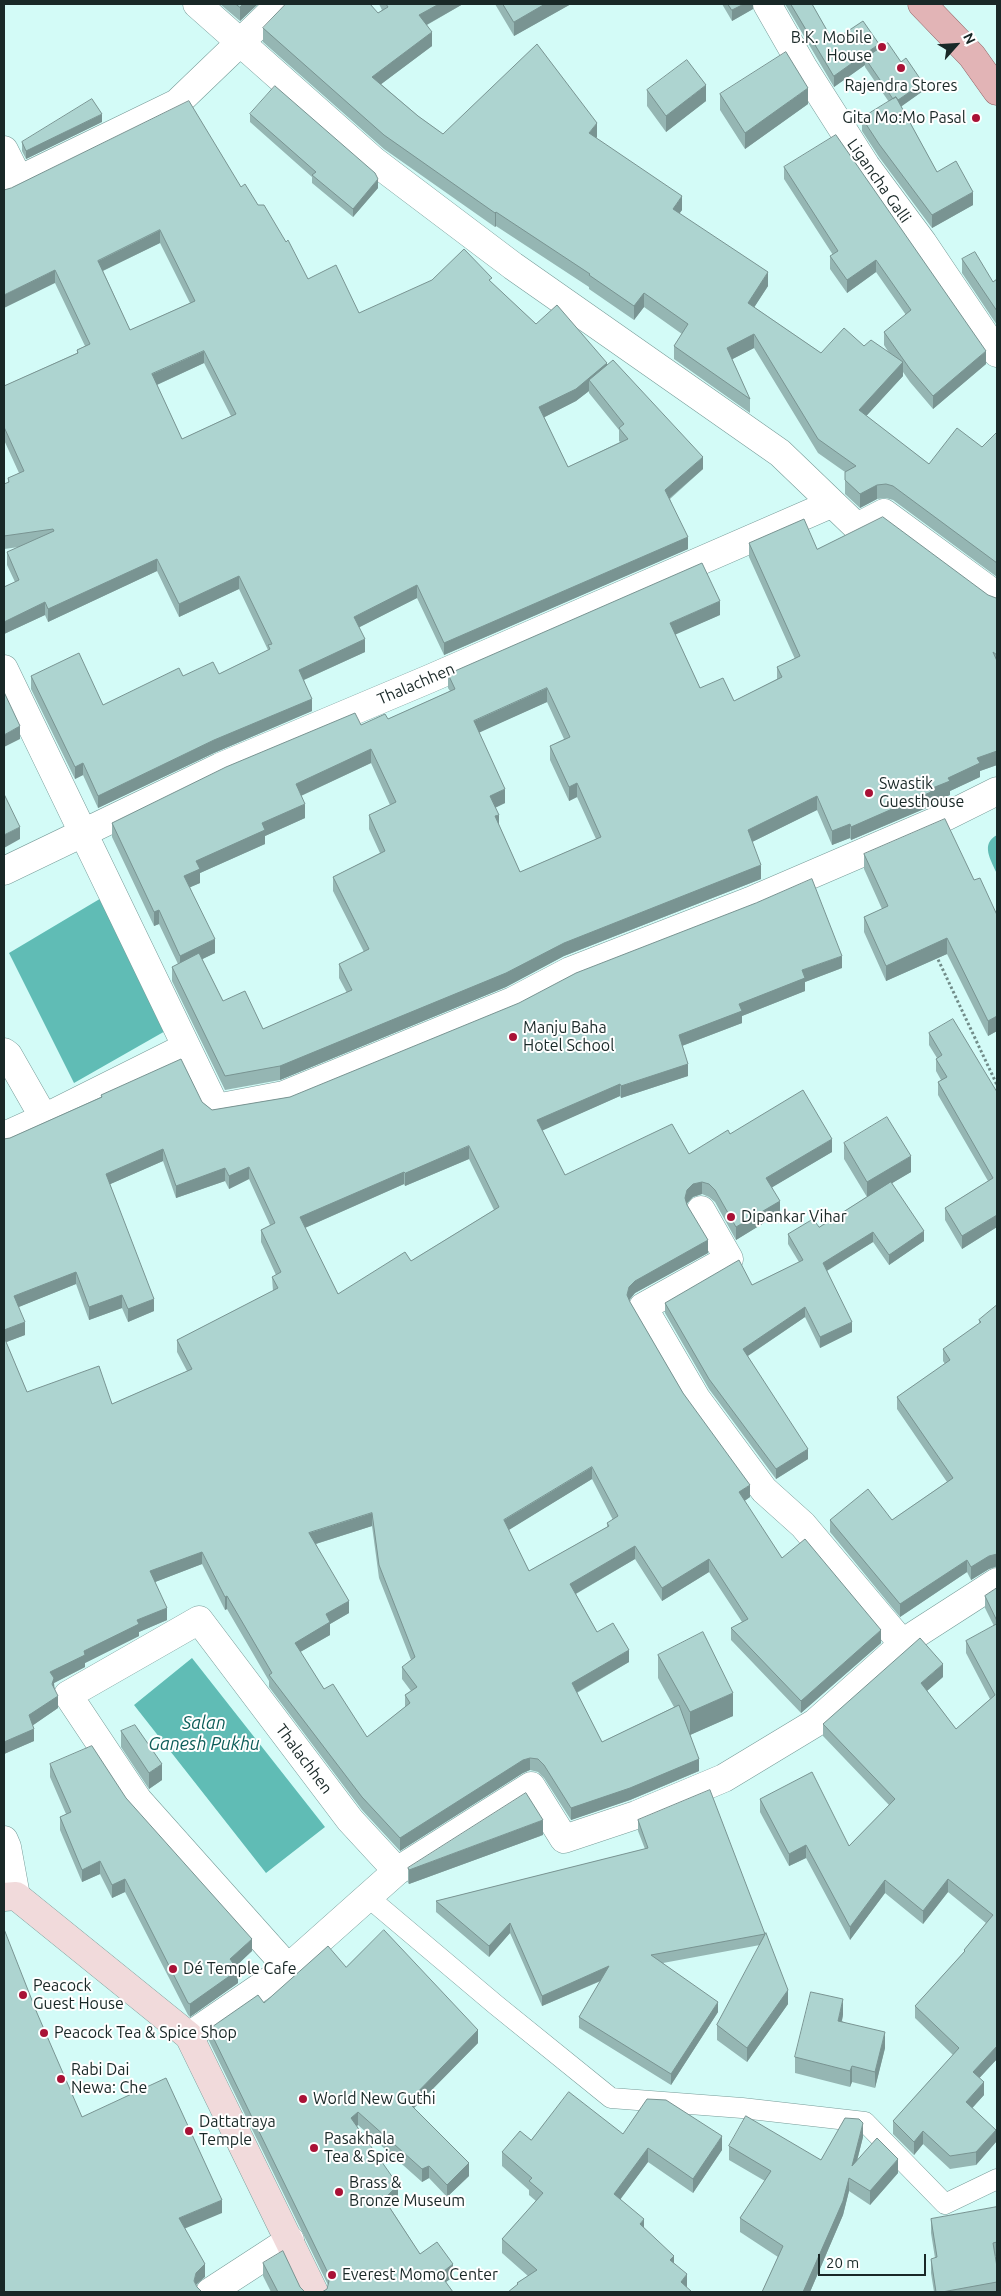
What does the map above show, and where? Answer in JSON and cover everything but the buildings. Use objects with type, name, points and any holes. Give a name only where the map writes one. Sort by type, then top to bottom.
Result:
[{"type":"main road","points":[[922,4],[972,56],[997,91]]},
{"type":"main road","points":[[10,1897],[189,2036],[314,2292]]},
{"type":"street","points":[[197,4],[238,43],[374,161],[513,266],[780,453],[857,527],[884,513],[997,596]]},
{"type":"street","points":[[4,150],[11,184],[177,103],[280,4]]},
{"type":"street","name":"Ligancha Galli","points":[[767,4],[803,67],[866,166],[923,243],[997,353]]},
{"type":"street","name":"Thalachhen","points":[[4,871],[220,766],[429,679],[831,504]]},
{"type":"street","points":[[4,669],[84,831],[216,1108],[284,1095],[513,1001],[570,971],[786,886],[943,818],[997,791]]},
{"type":"street","points":[[4,1136],[186,1048]]},
{"type":"street","points":[[5,1052],[44,1118]]},
{"type":"street","points":[[701,1210],[729,1259],[643,1307],[696,1398],[764,1490],[804,1525],[904,1644]]},
{"type":"street","points":[[189,2036],[288,1968],[397,1871],[531,1786],[564,1839],[636,1815],[724,1778],[815,1723],[904,1644],[997,1582]]},
{"type":"street","name":"Thalachhen","points":[[288,1968],[138,1800],[68,1695],[199,1620],[350,1820],[397,1871]]},
{"type":"street","points":[[4,1840],[7,1848],[10,1897]]},
{"type":"street","points":[[210,2292],[290,2240]]},
{"type":"lane","points":[[368,1897],[496,2006],[611,2098],[742,2108],[865,2122],[945,2204],[997,2179]]},
{"type":"path","points":[[934,951],[997,1085]]},
{"type":"water","points":[[997,835],[997,874],[988,853],[988,848],[989,843]]},
{"type":"water","points":[[103,897],[167,1030],[74,1083],[9,953]]},
{"type":"water","name":"Salan Ganesh Pukhu","points":[[192,1658],[325,1827],[266,1873],[134,1705]]},
{"type":"place","name":"B.K. Mobile House","points":[[882,47]]},
{"type":"place","name":"Rajendra Stores","points":[[901,68]]},
{"type":"place","name":"Gita Mo:Mo Pasal","points":[[976,118]]},
{"type":"place","name":"Swastik Guesthouse","points":[[869,793]]},
{"type":"place","name":"Manju Baha Hotel School","points":[[513,1037]]},
{"type":"place","name":"Dipankar Vihar","points":[[731,1217]]},
{"type":"place","name":"Dé Temple Cafe","points":[[173,1969]]},
{"type":"place","name":"Peacock Guest House","points":[[23,1995]]},
{"type":"place","name":"Peacock Tea & Spice Shop","points":[[44,2033]]},
{"type":"place","name":"Rabi Dai Newa: Che","points":[[61,2079]]},
{"type":"place","name":"World New Guthi","points":[[303,2099]]},
{"type":"place","name":"Dattatraya Temple","points":[[189,2131]]},
{"type":"place","name":"Pasakhala Tea & Spice","points":[[314,2148]]},
{"type":"place","name":"Brass & Bronze Museum","points":[[339,2192]]},
{"type":"place","name":"Everest Momo Center","points":[[332,2275]]}]
